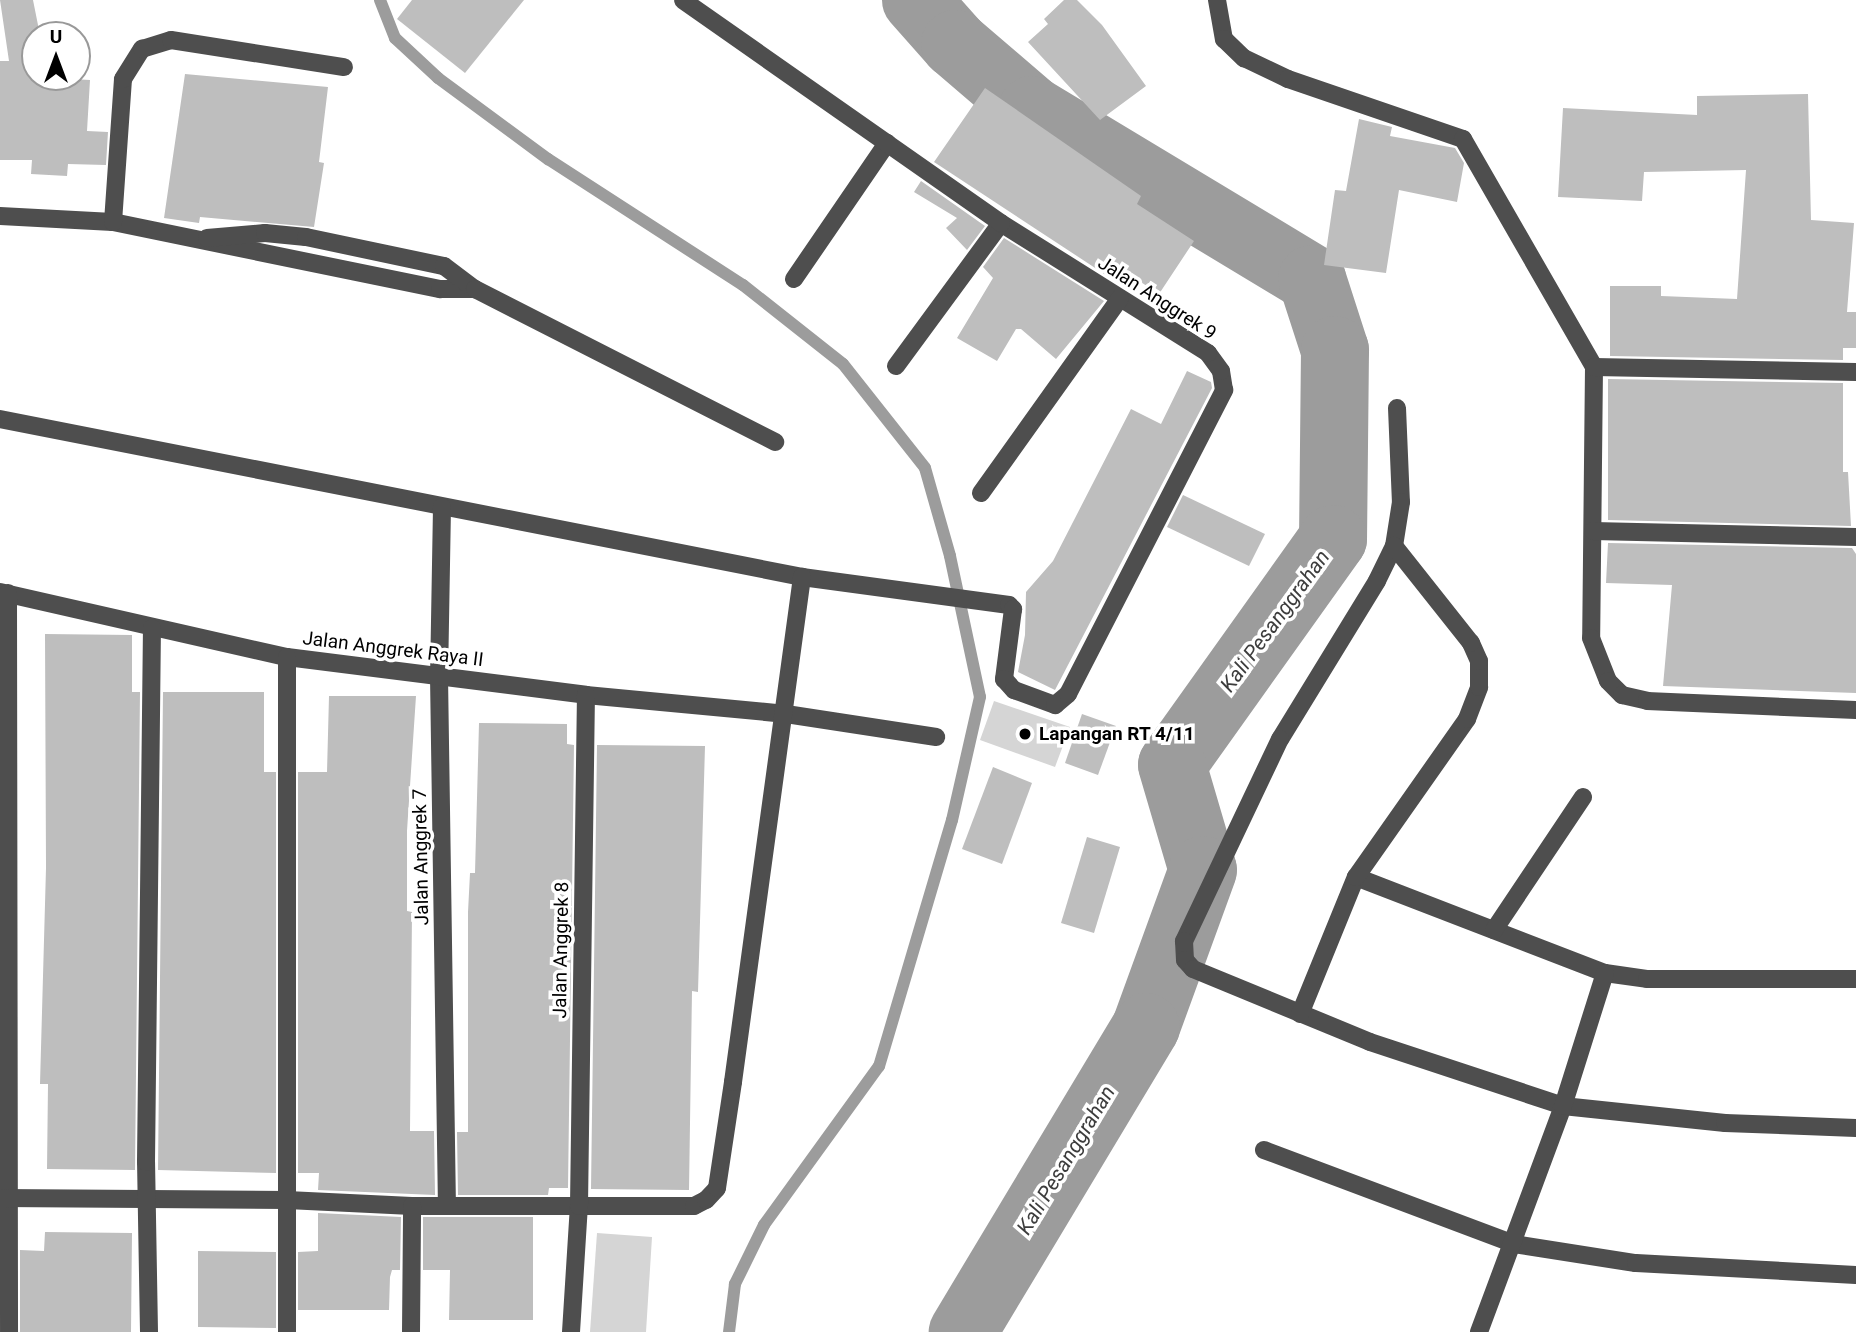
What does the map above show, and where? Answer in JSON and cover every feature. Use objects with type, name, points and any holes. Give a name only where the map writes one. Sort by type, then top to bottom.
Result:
[{"type":"street","name":"Jalan Anggrek 9","points":[[682,0],[1001,223],[1208,354],[1221,371],[1224,390],[1069,694],[1055,705],[1014,690],[1004,679],[1013,609],[982,602],[802,577]]},
{"type":"street","points":[[1217,0],[1224,39],[1244,58],[1288,79],[1463,139],[1594,367],[1591,638],[1608,681],[1622,695],[1647,701],[1856,710]]},
{"type":"street","points":[[113,222],[123,79],[142,49],[171,40],[344,67]]},
{"type":"street","points":[[794,279],[887,143]]},
{"type":"street","points":[[0,216],[113,222],[207,238],[262,255],[440,289],[475,289]]},
{"type":"street","points":[[896,366],[1001,223]]},
{"type":"street","points":[[207,238],[279,235],[413,257],[443,266],[475,289],[775,442]]},
{"type":"street","points":[[981,493],[1120,298]]},
{"type":"street","points":[[1594,367],[1856,372]]},
{"type":"street","points":[[1398,408],[1401,502],[1394,546],[1377,581],[1280,739],[1184,941],[1185,960],[1193,969],[1300,1014],[1563,1106],[1725,1123],[1856,1128]]},
{"type":"street","points":[[0,419],[802,577],[786,714],[717,1188],[694,1206],[412,1206],[148,1197],[3,1198]]},
{"type":"street","name":"Jalan Anggrek 7","points":[[442,507],[439,676],[447,1206]]},
{"type":"street","points":[[1593,531],[1856,537]]},
{"type":"street","points":[[1300,1014],[1356,877],[1467,719],[1479,687],[1479,661],[1471,643],[1394,546]]},
{"type":"street","points":[[4,593],[3,1198],[9,1332]]},
{"type":"street","name":"Jalan Anggrek Raya II","points":[[4,593],[287,657],[586,695],[786,714],[936,737]]},
{"type":"street","points":[[149,1332],[152,628]]},
{"type":"street","points":[[287,657],[287,1332]]},
{"type":"street","name":"Jalan Anggrek 8","points":[[571,1332],[579,1206],[586,695]]},
{"type":"street","points":[[1494,930],[1583,797]]},
{"type":"street","points":[[1356,877],[1605,972],[1647,979],[1856,979]]},
{"type":"street","points":[[1479,1332],[1514,1244],[1563,1106],[1605,972]]},
{"type":"street","points":[[1264,1150],[1514,1244],[1636,1263],[1856,1275]]},
{"type":"street","points":[[411,1332],[412,1206]]},
{"type":"shaded area","name":"Lapangan RT 4/11","points":[[994,701],[1070,727],[1055,767],[980,740]]},
{"type":"shaded area","points":[[597,1233],[652,1237],[646,1332],[590,1332]]},
{"type":"building","points":[[0,0],[33,0],[37,21],[21,21],[21,91],[89,91],[87,131],[108,132],[106,165],[68,164],[67,176],[31,174],[32,160],[0,160],[0,61],[9,61]]},
{"type":"building","points":[[412,0],[524,0],[465,73],[397,19]]},
{"type":"building","points":[[1064,0],[1077,0],[1102,25],[1146,86],[1100,120],[1028,42],[1048,24],[1044,19]]},
{"type":"building","points":[[185,74],[328,87],[319,162],[324,163],[314,227],[200,217],[199,223],[164,218]]},
{"type":"building","points":[[985,88],[1141,196],[1137,204],[1194,241],[1159,294],[1127,273],[1118,283],[934,162]]},
{"type":"building","points":[[1808,94],[1811,220],[1854,223],[1847,312],[1856,312],[1856,348],[1843,348],[1843,360],[1610,356],[1610,286],[1661,286],[1661,296],[1737,299],[1746,170],[1644,172],[1642,201],[1558,197],[1563,108],[1697,115],[1697,96]]},
{"type":"building","points":[[1359,119],[1392,127],[1390,136],[1455,148],[1464,163],[1457,202],[1399,190],[1386,273],[1324,265],[1335,190],[1346,191]]},
{"type":"building","points":[[921,181],[985,226],[967,250],[946,228],[957,218],[914,192]]},
{"type":"building","points":[[1004,238],[1104,301],[1056,359],[1021,329],[1016,329],[997,361],[957,338],[993,278],[983,267]]},
{"type":"building","points":[[1187,371],[1211,382],[1212,388],[1055,690],[1018,672],[1025,635],[1026,592],[1053,561],[1131,409],[1161,424]]},
{"type":"building","points":[[1608,379],[1843,383],[1843,472],[1848,472],[1851,526],[1608,520]]},
{"type":"building","points":[[1183,495],[1265,534],[1249,566],[1167,527]]},
{"type":"building","points":[[1608,543],[1852,548],[1856,554],[1856,693],[1663,686],[1672,585],[1606,583]]},
{"type":"building","points":[[45,634],[132,635],[132,692],[140,692],[135,1170],[47,1169],[48,1084],[40,1084],[46,868]]},
{"type":"building","points":[[163,692],[264,692],[264,772],[276,772],[276,1173],[158,1170]]},
{"type":"building","points":[[329,696],[416,696],[407,831],[407,911],[412,912],[410,1131],[434,1131],[435,1195],[318,1190],[319,1173],[298,1173],[298,772],[327,772]]},
{"type":"building","points":[[1082,714],[1116,726],[1098,775],[1065,763]]},
{"type":"building","points":[[479,723],[567,724],[567,744],[574,745],[568,1188],[549,1188],[548,1195],[458,1195],[457,1132],[468,1132],[468,912],[470,873],[475,873]]},
{"type":"building","points":[[597,745],[705,746],[698,992],[692,991],[689,1190],[591,1189]]},
{"type":"building","points":[[993,767],[1032,783],[1002,864],[962,849]]},
{"type":"building","points":[[1087,837],[1120,847],[1094,933],[1061,923]]},
{"type":"building","points":[[318,1213],[401,1217],[400,1270],[392,1270],[390,1277],[389,1310],[298,1310],[298,1252],[318,1251]]},
{"type":"building","points":[[423,1217],[533,1217],[533,1320],[449,1320],[450,1270],[423,1270]]},
{"type":"building","points":[[45,1232],[132,1233],[131,1332],[20,1332],[20,1250],[44,1251]]},
{"type":"building","points":[[198,1251],[276,1252],[276,1328],[198,1327]]},
{"type":"waterway","points":[[380,0],[395,38],[438,78],[548,159],[743,285],[843,364],[925,468],[950,556],[980,697],[952,820],[879,1066],[764,1225],[735,1284],[729,1332]]},
{"type":"waterway","name":"Kali Pesanggrahan","points":[[916,0],[955,44],[1032,110],[1312,279],[1335,350],[1333,539],[1172,765],[1203,870],[1146,1027],[963,1332]]},
{"type":"place","name":"Lapangan RT 4/11","points":[[1025,734]]}]
